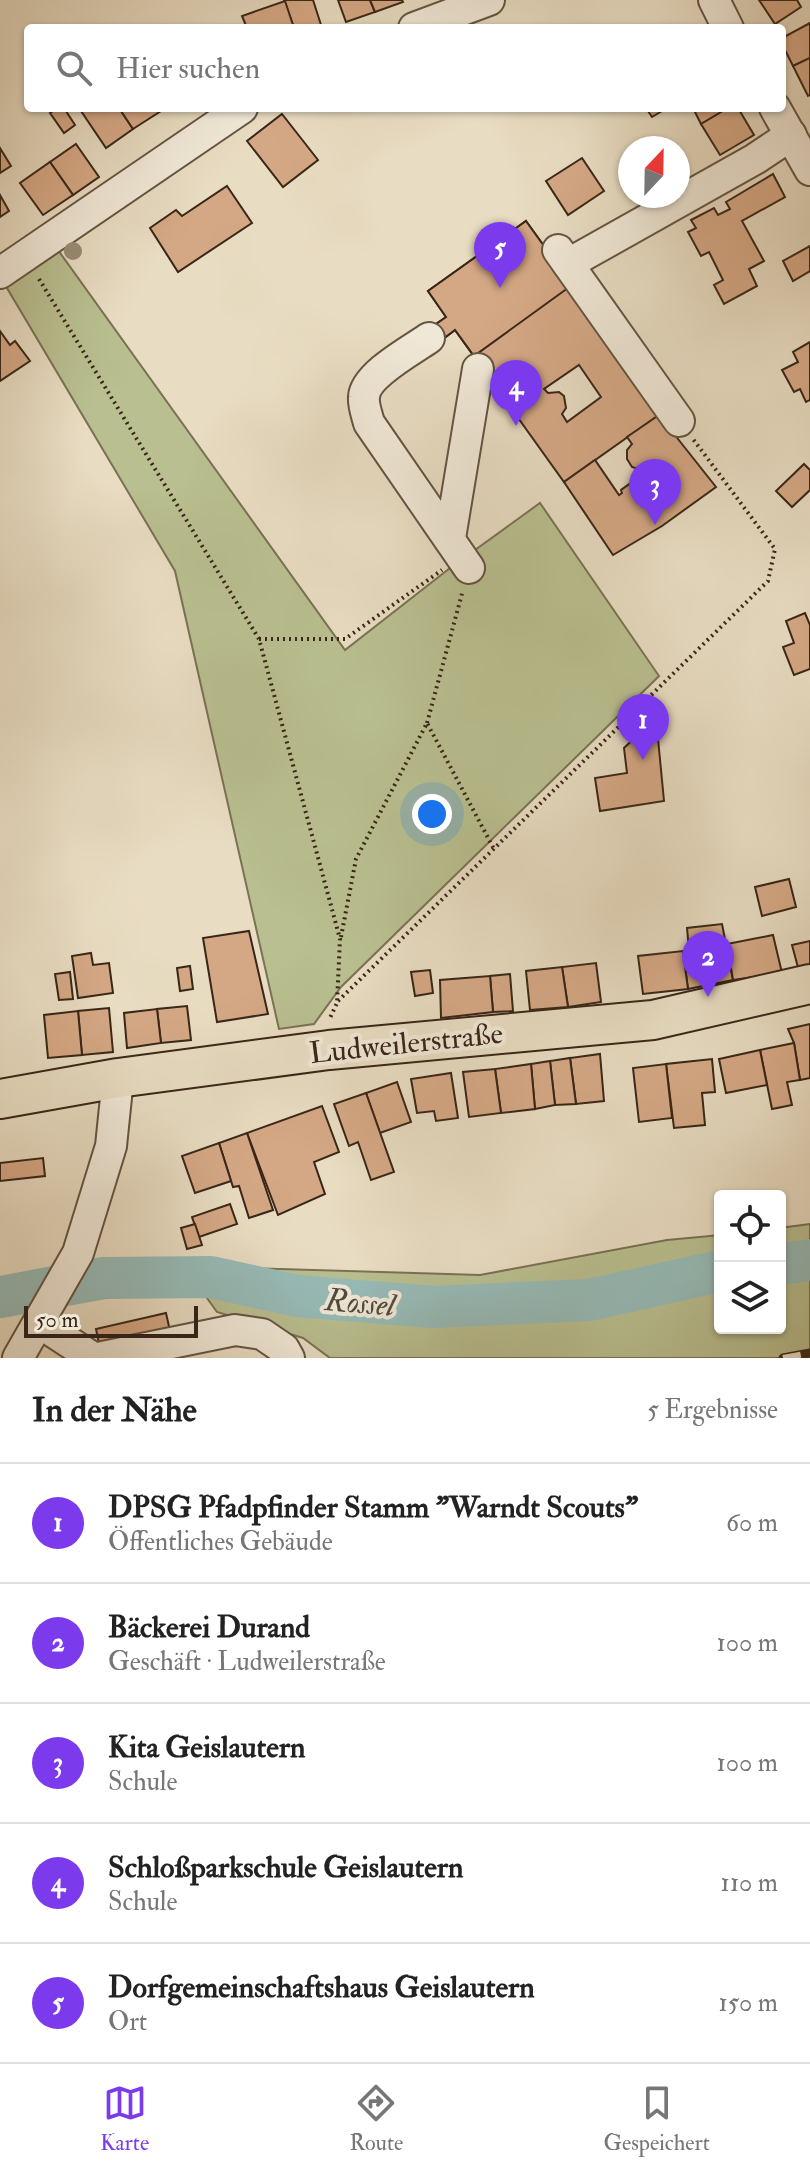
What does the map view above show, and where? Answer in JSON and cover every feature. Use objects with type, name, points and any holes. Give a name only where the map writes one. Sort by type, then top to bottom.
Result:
[{"type":"main road","name":"Ludweilerstraße","points":[[0,1099],[118,1078],[329,1050],[653,1020],[810,984]]},
{"type":"street","points":[[425,24],[489,0]]},
{"type":"street","points":[[714,0],[726,24]]},
{"type":"street","points":[[12,265],[236,112]]},
{"type":"street","points":[[777,112],[810,170]]},
{"type":"street","points":[[679,421],[563,257],[755,159],[791,135]]},
{"type":"street","points":[[429,338],[377,375],[364,397],[369,423],[460,554]]},
{"type":"street","points":[[460,554],[478,369]]},
{"type":"street","points":[[18,1358],[78,1253],[111,1146],[118,1078]]},
{"type":"street","points":[[44,1315],[95,1358],[235,1330],[262,1334],[284,1349],[289,1358]]},
{"type":"path","points":[[12,265],[259,639],[340,939]]},
{"type":"path","points":[[337,1003],[768,581],[775,549],[679,421]]},
{"type":"path","points":[[259,639],[345,639],[460,554]]},
{"type":"path","points":[[329,1050],[327,1026],[337,1003],[340,939],[356,859],[427,723],[460,554]]},
{"type":"path","points":[[427,723],[495,850]]},
{"type":"green space","points":[[58,250],[345,650],[540,503],[659,676],[341,987],[314,1024],[279,1029],[175,571],[4,283]]},
{"type":"green space","points":[[810,1224],[810,1358],[330,1358],[303,1338],[217,1312],[184,1266],[480,1275],[667,1240],[714,1236],[714,1334],[786,1334],[786,1227]]},
{"type":"building","points":[[284,0],[313,0],[321,24],[293,24]]},
{"type":"building","points":[[338,0],[370,0],[375,12],[346,22]]},
{"type":"building","points":[[370,0],[402,0],[403,2],[375,12]]},
{"type":"building","points":[[759,0],[797,0],[801,7],[775,24]]},
{"type":"building","points":[[285,1],[293,24],[245,24],[242,16]]},
{"type":"building","points":[[810,23],[810,58],[793,66],[786,52],[786,36]]},
{"type":"building","points":[[810,58],[810,95],[808,96],[793,66]]},
{"type":"building","points":[[67,112],[75,125],[64,133],[50,113]]},
{"type":"building","points":[[82,112],[122,112],[133,129],[106,148]]},
{"type":"building","points":[[122,112],[159,112],[133,129]]},
{"type":"building","points":[[695,112],[721,112],[701,124]]},
{"type":"building","points":[[721,112],[740,112],[754,135],[720,155],[701,124]]},
{"type":"building","points":[[282,114],[318,160],[283,187],[247,141]]},
{"type":"building","points":[[76,144],[99,177],[73,195],[50,162]]},
{"type":"building","points":[[0,148],[11,166],[0,173]]},
{"type":"building","points":[[582,158],[604,191],[568,215],[546,181]]},
{"type":"building","points":[[50,162],[73,195],[43,215],[20,183]]},
{"type":"building","points":[[773,174],[785,197],[742,221],[764,261],[749,269],[757,286],[724,304],[714,285],[723,280],[709,252],[701,256],[688,232],[696,228],[691,220],[714,208],[718,215],[730,209],[726,202]]},
{"type":"building","points":[[227,186],[252,223],[178,272],[150,228],[176,210],[182,216]]},
{"type":"building","points":[[0,195],[9,211],[0,217]]},
{"type":"building","points":[[526,221],[663,412],[564,482],[455,330],[439,342],[429,329],[446,317],[428,291]],"holes":[[[579,365],[601,397],[567,422],[562,414],[566,408],[564,396],[559,392],[548,393],[544,389]]]},
{"type":"building","points":[[526,221],[572,285],[474,356],[455,330],[439,342],[429,329],[446,317],[428,291]]},
{"type":"building","points":[[810,246],[810,271],[793,281],[783,261]]},
{"type":"building","points":[[0,331],[10,345],[15,341],[30,361],[0,381]]},
{"type":"building","points":[[810,342],[810,400],[806,402],[800,389],[794,392],[782,370],[798,362],[793,352]]},
{"type":"building","points":[[659,415],[716,487],[662,526],[613,555],[564,482],[595,460],[619,495],[621,490],[646,472],[648,475],[652,472],[649,469],[632,467],[627,459],[627,450],[632,444],[627,437]]},
{"type":"building","points":[[804,464],[810,470],[810,490],[792,507],[776,491]]},
{"type":"building","points":[[805,613],[810,625],[810,669],[794,675],[783,647],[794,643],[786,621]]},
{"type":"building","points":[[656,718],[664,801],[600,811],[595,778],[627,773],[624,748]]},
{"type":"building","points":[[789,879],[796,907],[762,916],[755,887]]},
{"type":"building","points":[[722,924],[733,980],[688,989],[683,951],[689,950],[687,928]]},
{"type":"building","points":[[249,931],[268,1014],[217,1022],[203,938]]},
{"type":"building","points":[[773,935],[782,973],[733,980],[727,944]]},
{"type":"building","points":[[810,941],[810,968],[799,971],[792,945]]},
{"type":"building","points":[[683,951],[688,989],[643,994],[638,956]]},
{"type":"building","points":[[91,953],[93,965],[109,963],[113,993],[78,998],[72,956]]},
{"type":"building","points":[[596,963],[601,1002],[568,1007],[562,967]]},
{"type":"building","points":[[190,966],[193,989],[180,991],[177,968]]},
{"type":"building","points":[[562,967],[568,1007],[530,1010],[526,971]]},
{"type":"building","points":[[430,970],[433,993],[415,996],[411,972]]},
{"type":"building","points":[[70,972],[73,999],[59,1000],[55,974]]},
{"type":"building","points":[[510,974],[513,1011],[493,1012],[490,976]]},
{"type":"building","points":[[490,976],[493,1012],[441,1018],[440,980]]},
{"type":"building","points":[[187,1006],[191,1040],[161,1043],[157,1009]]},
{"type":"building","points":[[109,1008],[113,1052],[82,1055],[78,1011]]},
{"type":"building","points":[[157,1009],[161,1043],[127,1048],[124,1013]]},
{"type":"building","points":[[78,1011],[82,1055],[48,1058],[44,1015]]},
{"type":"building","points":[[810,1024],[810,1078],[800,1080],[794,1043],[788,1029]]},
{"type":"building","points":[[794,1043],[800,1080],[787,1082],[792,1105],[772,1109],[760,1050]]},
{"type":"building","points":[[760,1050],[767,1085],[726,1093],[719,1059]]},
{"type":"building","points":[[600,1054],[604,1101],[576,1104],[570,1058]]},
{"type":"building","points":[[570,1058],[576,1104],[555,1105],[550,1061]]},
{"type":"building","points":[[712,1059],[715,1092],[702,1093],[705,1125],[674,1128],[666,1064]]},
{"type":"building","points":[[550,1061],[555,1105],[535,1109],[531,1064]]},
{"type":"building","points":[[531,1064],[535,1109],[501,1113],[495,1069]]},
{"type":"building","points":[[666,1064],[672,1118],[639,1122],[633,1068]]},
{"type":"building","points":[[495,1069],[501,1113],[469,1117],[463,1072]]},
{"type":"building","points":[[451,1073],[458,1118],[436,1121],[434,1111],[417,1113],[411,1079]]},
{"type":"building","points":[[397,1082],[411,1122],[380,1133],[366,1093]]},
{"type":"building","points":[[366,1093],[394,1172],[371,1180],[358,1142],[349,1146],[334,1104]]},
{"type":"building","points":[[322,1106],[339,1152],[314,1162],[325,1194],[278,1215],[247,1133]]},
{"type":"building","points":[[247,1133],[273,1210],[249,1218],[239,1186],[233,1187],[219,1143]]},
{"type":"building","points":[[219,1143],[231,1181],[195,1193],[182,1156]]},
{"type":"building","points":[[43,1158],[45,1176],[0,1181],[0,1163]]},
{"type":"building","points":[[230,1204],[237,1224],[199,1237],[192,1217]]},
{"type":"building","points":[[195,1224],[202,1245],[187,1249],[181,1228]]},
{"type":"building","points":[[166,1313],[176,1358],[102,1358],[96,1329]]},
{"type":"waterway","name":"Rossel","points":[[786,1263],[810,1260]]},
{"type":"waterway","name":"Rossel","points":[[0,1297],[104,1278],[211,1277],[297,1296],[433,1307],[589,1300],[714,1272]]},
{"type":"railway","points":[[783,1358],[810,1353]]},
{"type":"place","name":"Dorfgemeinschaftshaus Geislautern","points":[[500,288]]},
{"type":"place","name":"Schloßparkschule Geislautern","points":[[516,426]]},
{"type":"place","name":"Kita Geislautern","points":[[655,525]]},
{"type":"place","name":"DPSG Pfadpfinder Stamm \"Warndt Scouts\"","points":[[643,760]]},
{"type":"place","name":"Bäckerei Durand","points":[[708,997]]}]
